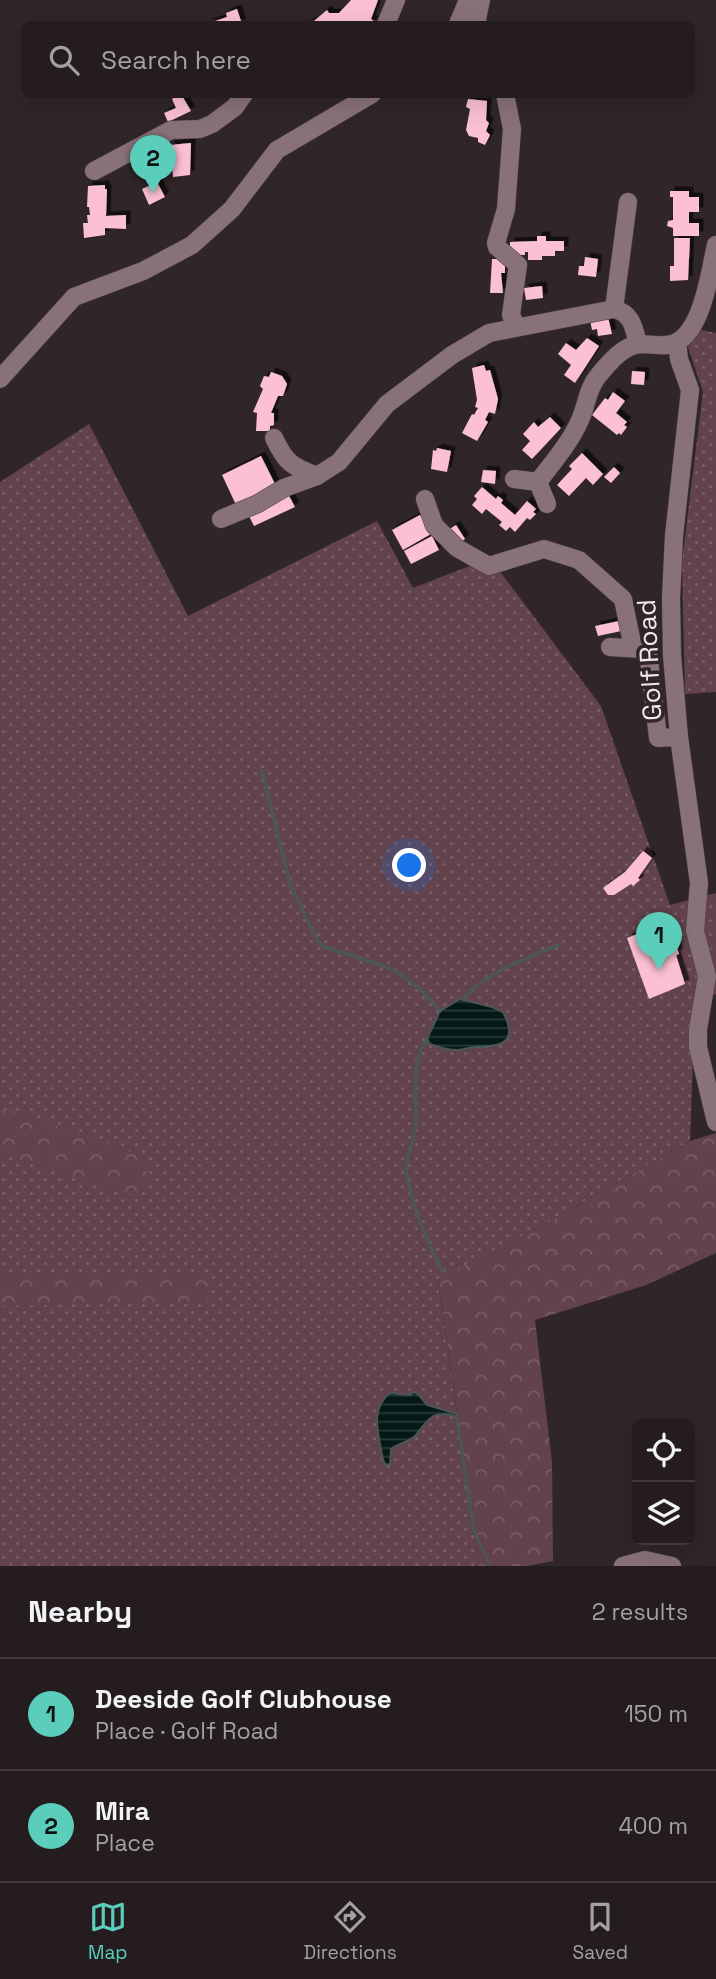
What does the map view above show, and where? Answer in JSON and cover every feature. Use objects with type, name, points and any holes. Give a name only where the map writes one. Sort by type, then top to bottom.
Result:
[{"type":"street","points":[[387,21],[396,0]]},
{"type":"street","points":[[459,21],[468,0]]},
{"type":"street","points":[[477,21],[481,0]]},
{"type":"street","points":[[94,171],[171,130],[200,129],[212,124],[235,107],[241,98]]},
{"type":"street","points":[[0,379],[74,296],[143,271],[192,245],[232,209],[277,150],[365,98]]},
{"type":"street","points":[[506,98],[512,129],[506,209],[496,243],[497,247],[518,265],[512,315],[516,326]]},
{"type":"street","points":[[614,309],[628,202]]},
{"type":"street","points":[[538,482],[571,438],[596,379],[616,356],[638,344],[661,346],[677,342],[690,329],[701,308],[716,244]]},
{"type":"street","points":[[221,519],[257,504],[339,462],[387,404],[489,333],[614,309],[625,313],[629,318],[638,344]]},
{"type":"street","name":"Golf Road","points":[[677,342],[679,359],[690,390],[674,536],[672,655],[679,737],[699,883],[695,931],[705,977]]},
{"type":"street","points":[[274,438],[284,459],[300,470],[317,475]]},
{"type":"street","points":[[265,459],[284,459]]},
{"type":"street","points":[[514,479],[538,482]]},
{"type":"street","points":[[538,482],[547,503]]},
{"type":"street","points":[[425,499],[434,525],[457,548],[489,566],[544,549],[579,560],[623,598],[641,649],[658,738],[679,737]]},
{"type":"street","points":[[610,647],[672,655]]},
{"type":"street","points":[[705,977],[698,1047],[716,1122]]},
{"type":"street","points":[[623,1566],[645,1560],[660,1565]]},
{"type":"green space","points":[[701,330],[716,333],[716,692],[685,694],[682,561],[703,392],[688,347]]},
{"type":"green space","points":[[89,424],[188,616],[377,521],[413,588],[490,558],[601,706],[670,905],[716,893],[716,994],[695,1004],[690,1141],[549,1222],[438,1280],[479,1566],[0,1566],[0,482]]},
{"type":"green space","points":[[0,1106],[140,1155],[146,1168],[145,1184],[128,1195],[0,1153]]},
{"type":"green space","points":[[716,1133],[716,1253],[646,1285],[535,1320],[552,1462],[553,1561],[527,1566],[479,1566],[438,1279],[549,1222],[690,1141]]},
{"type":"green space","points":[[0,1275],[205,1275],[207,1301],[0,1306]]},
{"type":"shaded area","points":[[460,999],[503,1012],[509,1031],[505,1041],[493,1046],[458,1050],[430,1044],[427,1039],[440,1011]]},
{"type":"shaded area","points":[[414,1392],[427,1405],[457,1414],[474,1529],[490,1566],[473,1529],[456,1416],[441,1414],[432,1417],[413,1437],[391,1449],[390,1465],[383,1460],[377,1425],[379,1407],[390,1393],[410,1395]]},
{"type":"building","points":[[351,0],[378,0],[371,19],[374,21],[314,21],[327,10],[329,13],[339,13]]},
{"type":"building","points":[[237,9],[241,21],[215,21],[227,17],[226,13]]},
{"type":"building","points":[[183,98],[191,111],[168,122],[164,113],[176,108],[172,99]]},
{"type":"building","points":[[468,99],[487,101],[486,120],[489,123],[486,131],[490,135],[485,145],[478,142],[478,138],[469,136],[466,130],[470,109],[466,107]]},
{"type":"building","points":[[191,143],[190,175],[173,177],[170,145]]},
{"type":"building","points":[[157,182],[165,197],[149,205],[142,189]]},
{"type":"building","points":[[105,185],[106,216],[126,215],[126,229],[105,228],[105,235],[84,238],[83,223],[88,223],[87,215],[90,215],[87,207],[88,186]]},
{"type":"building","points":[[670,191],[689,191],[689,197],[699,197],[699,212],[689,212],[689,223],[699,223],[699,236],[673,236],[673,228],[667,226],[668,221],[673,220],[673,197],[670,197]]},
{"type":"building","points":[[537,236],[546,236],[546,241],[564,241],[564,251],[555,251],[555,256],[542,256],[542,260],[528,260],[528,252],[525,252],[525,255],[516,255],[510,252],[510,242],[537,241]]},
{"type":"building","points":[[674,238],[690,238],[688,280],[670,281],[670,266],[674,266]]},
{"type":"building","points":[[585,257],[598,259],[596,277],[578,275],[579,266],[584,266]]},
{"type":"building","points":[[492,259],[505,259],[505,273],[501,273],[503,293],[490,293]]},
{"type":"building","points":[[542,286],[543,298],[526,300],[524,288]]},
{"type":"building","points":[[608,317],[612,334],[598,336],[597,329],[592,330],[590,320]]},
{"type":"building","points":[[587,338],[599,346],[575,383],[564,375],[571,365],[558,354],[566,343],[576,350]]},
{"type":"building","points":[[484,365],[486,371],[490,370],[498,399],[495,414],[489,412],[485,420],[488,422],[477,441],[462,433],[478,408],[475,407],[477,400],[472,368]]},
{"type":"building","points":[[632,371],[645,372],[644,385],[631,384]]},
{"type":"building","points":[[271,372],[282,376],[287,384],[283,396],[278,396],[271,413],[274,413],[274,425],[270,426],[270,431],[256,431],[257,413],[253,412],[263,389],[260,386],[264,376],[269,377]]},
{"type":"building","points":[[613,392],[625,401],[616,413],[627,422],[621,435],[617,435],[592,415]]},
{"type":"building","points":[[550,417],[561,428],[532,459],[522,450],[530,441],[523,434],[534,422],[538,427]]},
{"type":"building","points":[[437,448],[451,451],[447,472],[431,469],[433,450],[436,451]]},
{"type":"building","points":[[582,453],[603,474],[593,485],[586,478],[569,496],[557,485],[572,469],[569,466]]},
{"type":"building","points":[[261,456],[277,488],[237,507],[222,475]]},
{"type":"building","points":[[614,467],[620,473],[611,483],[604,477]]},
{"type":"building","points":[[483,470],[496,471],[495,484],[481,482]]},
{"type":"building","points":[[482,487],[496,499],[498,496],[503,500],[501,503],[515,515],[527,501],[536,509],[533,512],[536,514],[530,520],[527,518],[515,532],[510,527],[506,531],[499,525],[502,522],[486,509],[482,514],[472,505],[477,499],[474,496]]},
{"type":"building","points":[[288,494],[295,507],[254,526],[248,514]]},
{"type":"building","points":[[420,515],[431,534],[403,550],[392,530]]},
{"type":"building","points":[[456,525],[465,539],[458,544],[448,530]]},
{"type":"building","points":[[432,536],[439,550],[411,564],[404,551]]},
{"type":"building","points":[[624,620],[626,630],[598,636],[595,626]]},
{"type":"building","points":[[643,851],[652,858],[638,878],[640,880],[614,895],[608,895],[603,888],[625,872]]},
{"type":"building","points":[[666,923],[669,935],[673,934],[685,984],[649,999],[627,938]]},
{"type":"waterway","points":[[262,771],[291,887],[318,941],[324,947],[374,962],[402,975],[415,984],[440,1011]]},
{"type":"waterway","points":[[463,999],[496,973],[560,944]]},
{"type":"waterway","points":[[427,1039],[421,1048],[416,1071],[415,1129],[406,1170],[417,1213],[443,1272]]},
{"type":"place","name":"Mira","points":[[153,193]]},
{"type":"place","name":"Deeside Golf Clubhouse","points":[[659,970]]}]
